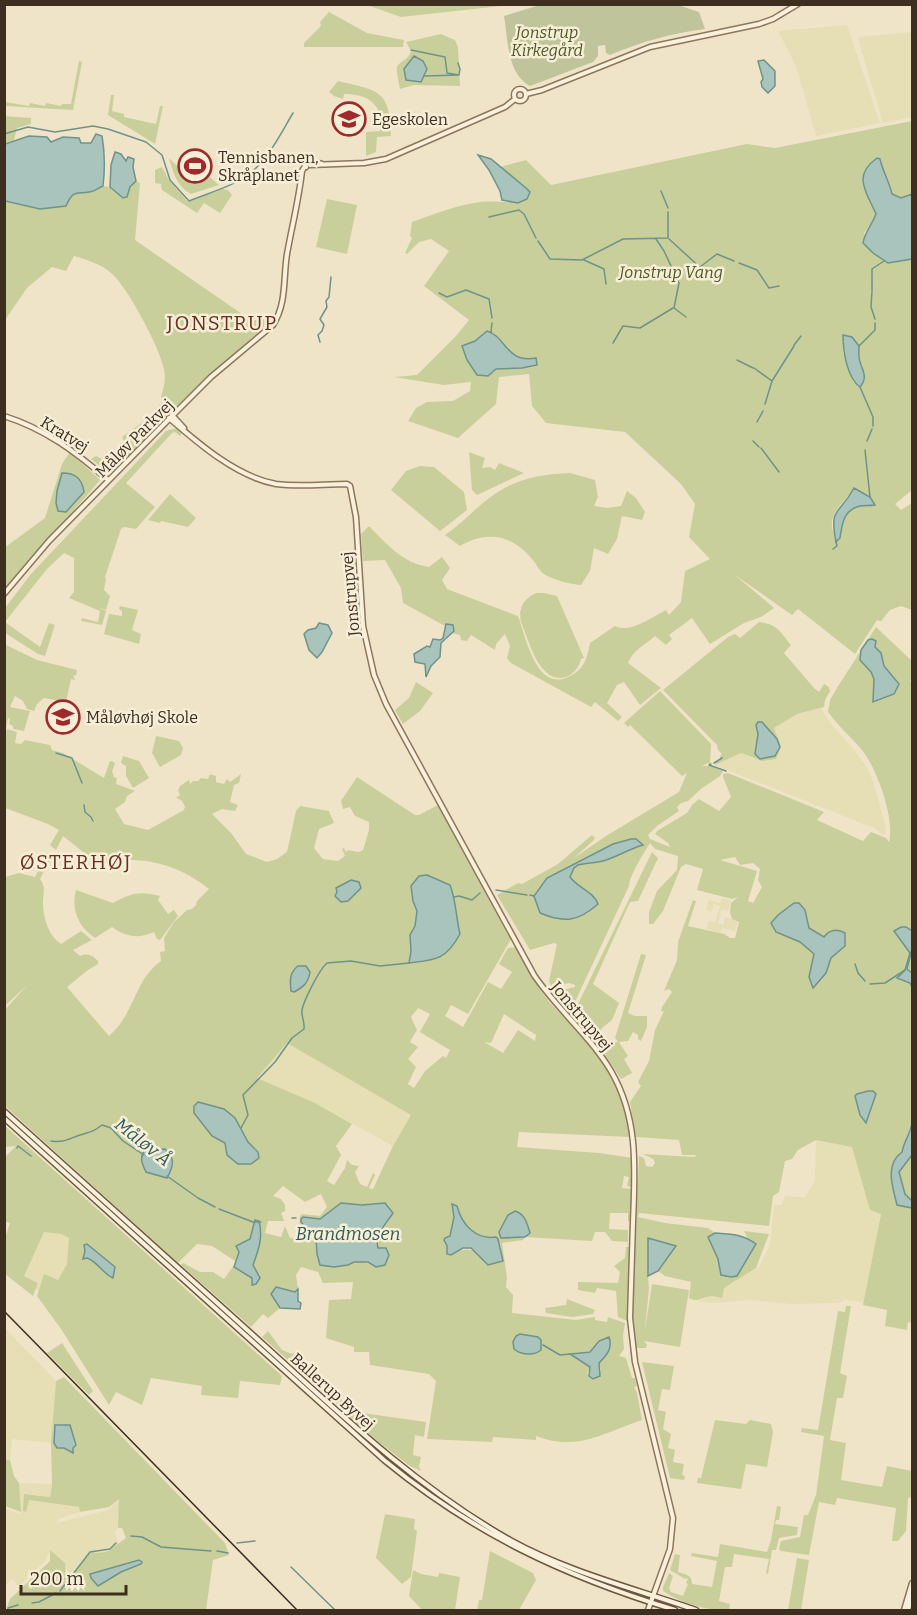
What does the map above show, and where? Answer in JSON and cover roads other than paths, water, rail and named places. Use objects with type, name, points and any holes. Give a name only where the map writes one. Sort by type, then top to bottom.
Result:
[{"type":"street","points":[[526,94],[523,89],[516,89],[515,99],[523,100],[526,94],[542,90],[650,47],[772,20],[798,4]]},
{"type":"street","name":"Måløv Parkvej","points":[[4,594],[49,541],[211,377],[273,325],[283,303],[287,255],[302,177],[308,165],[364,164],[386,159],[505,107],[515,99]]},
{"type":"street","name":"Kratvej","points":[[4,416],[56,439],[78,454],[108,480]]},
{"type":"street","name":"Jonstrupvej","points":[[171,417],[227,464],[264,480],[285,484],[347,484],[352,490],[363,631],[374,675],[387,704],[534,975],[550,998],[603,1058],[618,1084],[629,1115],[636,1155],[631,1338],[635,1364],[670,1506],[673,1530],[670,1549],[648,1611]]},
{"type":"street","name":"Ballerup Byvej","points":[[4,1111],[360,1432],[436,1494],[483,1524],[549,1559],[600,1580],[696,1611]]},
{"type":"street","name":"Ballerup Byvej","points":[[4,1118],[420,1490],[462,1518],[518,1549],[586,1580],[675,1611]]},
{"type":"street","points":[[906,1611],[912,1583]]},
{"type":"street","points":[[906,1611],[912,1596]]},
{"type":"water","points":[[414,56],[423,61],[427,69],[421,82],[406,80],[404,69]]},
{"type":"water","points":[[764,60],[775,71],[775,86],[768,93],[762,87],[763,79],[758,61]]},
{"type":"water","points":[[96,134],[102,136],[103,142],[103,186],[93,191],[75,194],[66,206],[40,209],[5,201],[5,144],[29,136],[47,137],[51,142],[63,137],[79,138],[81,143],[91,143]]},
{"type":"water","points":[[115,152],[121,154],[126,161],[128,157],[134,159],[136,181],[130,187],[127,197],[123,198],[110,187],[111,165]]},
{"type":"water","points":[[478,155],[491,159],[526,188],[530,192],[527,199],[518,203],[502,200],[489,170]]},
{"type":"water","points":[[877,158],[880,159],[892,194],[901,198],[912,194],[912,259],[888,263],[863,243],[876,214],[865,191],[863,178],[869,165]]},
{"type":"water","points":[[487,331],[518,357],[536,358],[537,365],[496,369],[488,376],[477,375],[467,360],[462,346],[475,341]]},
{"type":"water","points":[[843,335],[852,337],[859,346],[859,358],[864,378],[860,387],[849,371]]},
{"type":"water","points":[[62,473],[77,477],[82,483],[84,492],[66,512],[58,511],[56,503]]},
{"type":"water","points":[[854,488],[870,497],[875,505],[860,506],[850,511],[844,519],[840,538],[836,542],[835,516]]},
{"type":"water","points":[[319,623],[328,625],[332,633],[317,658],[309,650],[304,634],[316,628]]},
{"type":"water","points":[[446,624],[453,625],[454,631],[441,643],[440,657],[431,666],[426,677],[425,664],[415,662],[414,654],[427,646],[430,647],[433,639],[443,638]]},
{"type":"water","points":[[868,640],[876,641],[875,647],[881,653],[884,666],[899,684],[894,694],[873,702],[874,679],[860,660],[861,650]]},
{"type":"water","points":[[758,722],[762,722],[777,739],[780,747],[775,756],[760,759],[755,754]]},
{"type":"water","points":[[636,839],[643,845],[600,862],[578,865],[574,868],[570,877],[593,896],[598,904],[591,910],[570,919],[540,913],[534,896],[547,878],[613,844]]},
{"type":"water","points":[[427,875],[450,885],[460,934],[445,954],[426,961],[409,963],[410,935],[415,926],[417,911],[411,886],[419,876]]},
{"type":"water","points":[[351,880],[359,882],[361,888],[348,901],[341,902],[335,896],[336,888]]},
{"type":"water","points":[[794,903],[799,903],[805,910],[809,928],[824,937],[833,930],[845,933],[845,946],[831,958],[826,973],[813,988],[809,977],[814,954],[800,942],[776,932],[771,923]]},
{"type":"water","points":[[901,927],[912,931],[912,949],[907,969],[912,973],[912,987],[910,983],[897,978],[905,970],[910,953],[894,931]]},
{"type":"water","points":[[298,966],[306,966],[310,972],[305,985],[294,992],[291,991],[291,977]]},
{"type":"water","points":[[868,1091],[876,1094],[866,1123],[860,1115],[855,1096]]},
{"type":"water","points":[[198,1102],[224,1109],[235,1118],[248,1142],[258,1152],[259,1158],[251,1164],[238,1164],[227,1155],[225,1143],[212,1136],[194,1113],[194,1106]]},
{"type":"water","points":[[912,1123],[912,1155],[899,1172],[905,1194],[912,1201],[912,1208],[897,1205],[891,1170],[896,1157],[902,1152]]},
{"type":"water","points":[[165,1149],[172,1159],[171,1170],[167,1178],[146,1172],[142,1163],[145,1150]]},
{"type":"water","name":"Brandmosen","points":[[341,1203],[362,1205],[385,1203],[393,1213],[381,1230],[377,1243],[378,1248],[386,1248],[389,1255],[385,1265],[376,1267],[368,1262],[354,1262],[334,1267],[320,1265],[316,1238],[301,1222],[301,1219],[303,1217],[320,1219]]},
{"type":"water","points":[[452,1204],[457,1206],[466,1225],[476,1234],[498,1239],[503,1261],[488,1265],[471,1248],[463,1248],[451,1255],[447,1254],[444,1240],[450,1236],[454,1217]]},
{"type":"water","points":[[515,1211],[527,1222],[530,1233],[525,1237],[501,1238],[499,1232],[508,1215]]},
{"type":"water","points":[[255,1220],[259,1221],[260,1238],[253,1265],[260,1278],[256,1284],[252,1285],[252,1278],[234,1267],[239,1252],[236,1246],[250,1239]]},
{"type":"water","points":[[715,1233],[742,1236],[756,1244],[737,1276],[721,1275],[718,1259],[708,1237]]},
{"type":"water","points":[[648,1238],[676,1246],[658,1271],[648,1276]]},
{"type":"water","points":[[87,1244],[115,1267],[113,1278],[91,1260],[83,1259],[84,1245]]},
{"type":"water","points":[[276,1287],[295,1292],[298,1289],[300,1309],[280,1308],[271,1294]]},
{"type":"water","points":[[520,1334],[538,1337],[541,1340],[541,1350],[528,1354],[514,1349],[513,1342]]},
{"type":"water","points":[[609,1337],[608,1351],[599,1363],[600,1376],[593,1379],[589,1376],[590,1367],[570,1354],[590,1352],[599,1341]]},
{"type":"water","points":[[55,1425],[70,1425],[76,1445],[73,1453],[64,1448],[57,1448],[54,1443]]},
{"type":"water","points":[[139,1560],[141,1564],[121,1572],[98,1586],[91,1578],[90,1574]]},
{"type":"waterway","points":[[411,50],[445,57],[447,73],[459,75]]},
{"type":"waterway","points":[[424,76],[459,75],[458,63]]},
{"type":"waterway","points":[[4,134],[28,127],[55,132],[93,126],[146,142],[162,155],[170,180],[189,201],[228,186],[249,174],[268,154],[293,113]]},
{"type":"waterway","points":[[661,191],[668,208]]},
{"type":"waterway","points":[[489,217],[519,210],[524,214],[536,238]]},
{"type":"waterway","points":[[538,241],[550,259],[582,260],[623,239],[668,238],[668,212]]},
{"type":"waterway","points":[[656,239],[679,283],[674,308],[686,317]]},
{"type":"waterway","points":[[669,239],[714,280]]},
{"type":"waterway","points":[[700,267],[717,254],[734,261]]},
{"type":"waterway","points":[[584,260],[604,269],[606,284]]},
{"type":"waterway","points":[[872,275],[872,269],[884,261]]},
{"type":"waterway","points":[[739,263],[757,270],[769,288],[779,286]]},
{"type":"waterway","points":[[872,276],[872,290]]},
{"type":"waterway","points":[[320,342],[318,335],[324,325],[320,319],[327,307],[331,277]]},
{"type":"waterway","points":[[439,293],[447,297],[466,290],[489,299],[492,318]]},
{"type":"waterway","points":[[872,291],[871,307],[875,319]]},
{"type":"waterway","points":[[613,343],[623,326],[640,328],[673,308]]},
{"type":"waterway","points":[[491,332],[492,323]]},
{"type":"waterway","points":[[859,346],[875,330],[875,323]]},
{"type":"waterway","points":[[794,345],[801,336]]},
{"type":"waterway","points":[[772,381],[794,346]]},
{"type":"waterway","points":[[737,360],[753,368]]},
{"type":"waterway","points":[[754,368],[772,381],[765,404]]},
{"type":"waterway","points":[[860,387],[873,417],[873,426]]},
{"type":"waterway","points":[[757,422],[763,411]]},
{"type":"waterway","points":[[867,441],[872,429]]},
{"type":"waterway","points":[[753,441],[759,447]]},
{"type":"waterway","points":[[761,448],[779,472]]},
{"type":"waterway","points":[[865,450],[870,497]]},
{"type":"waterway","points":[[833,549],[837,546],[836,542]]},
{"type":"waterway","points":[[56,753],[72,758],[82,783]]},
{"type":"waterway","points":[[714,763],[722,758]]},
{"type":"waterway","points":[[711,764],[709,765],[726,771]]},
{"type":"waterway","points":[[84,805],[85,812],[93,821]]},
{"type":"waterway","points":[[496,890],[527,895]]},
{"type":"waterway","points":[[454,897],[459,896],[472,900],[480,893]]},
{"type":"waterway","points":[[530,895],[534,896]]},
{"type":"waterway","points":[[241,1128],[248,1115],[243,1095],[275,1062],[292,1038],[304,1029],[303,1005],[316,978],[327,963],[351,961],[380,966],[409,963]]},
{"type":"waterway","points":[[855,964],[858,973],[865,981]]},
{"type":"waterway","points":[[870,984],[885,983],[905,970]]},
{"type":"waterway","name":"Måløv Å","points":[[51,1141],[66,1140],[91,1132],[102,1125],[111,1128],[123,1141],[144,1155]]},
{"type":"waterway","name":"Måløv Å","points":[[17,1148],[18,1146],[31,1156]]},
{"type":"waterway","name":"Måløv Å","points":[[167,1176],[215,1207]]},
{"type":"waterway","name":"Måløv Å","points":[[219,1209],[253,1222],[261,1222]]},
{"type":"waterway","points":[[543,1345],[560,1355],[570,1354]]},
{"type":"waterway","points":[[131,1536],[142,1537],[161,1547],[211,1551]]},
{"type":"waterway","points":[[237,1543],[255,1541]]},
{"type":"waterway","points":[[60,1591],[90,1552],[110,1549],[116,1543]]},
{"type":"waterway","points":[[217,1551],[228,1553]]},
{"type":"waterway","points":[[291,1567],[335,1610]]},
{"type":"waterway","points":[[32,1603],[56,1593]]},
{"type":"waterway","points":[[8,1608],[18,1605]]},
{"type":"tram line","points":[[4,1311],[297,1610]]},
{"type":"place","name":"Egeskolen","points":[[349,119]]},
{"type":"place","name":"Tennisbanen, Skråplanet","points":[[195,166]]},
{"type":"place","name":"Måløvhøj Skole","points":[[63,717]]},
{"type":"district","name":"JONSTRUP","points":[[222,323]]},
{"type":"district","name":"ØSTERHØJ","points":[[76,862]]},
{"type":"park label","name":"Jonstrup Kirkegård","points":[[547,41]]},
{"type":"park label","name":"Jonstrup Vang","points":[[671,272]]}]
